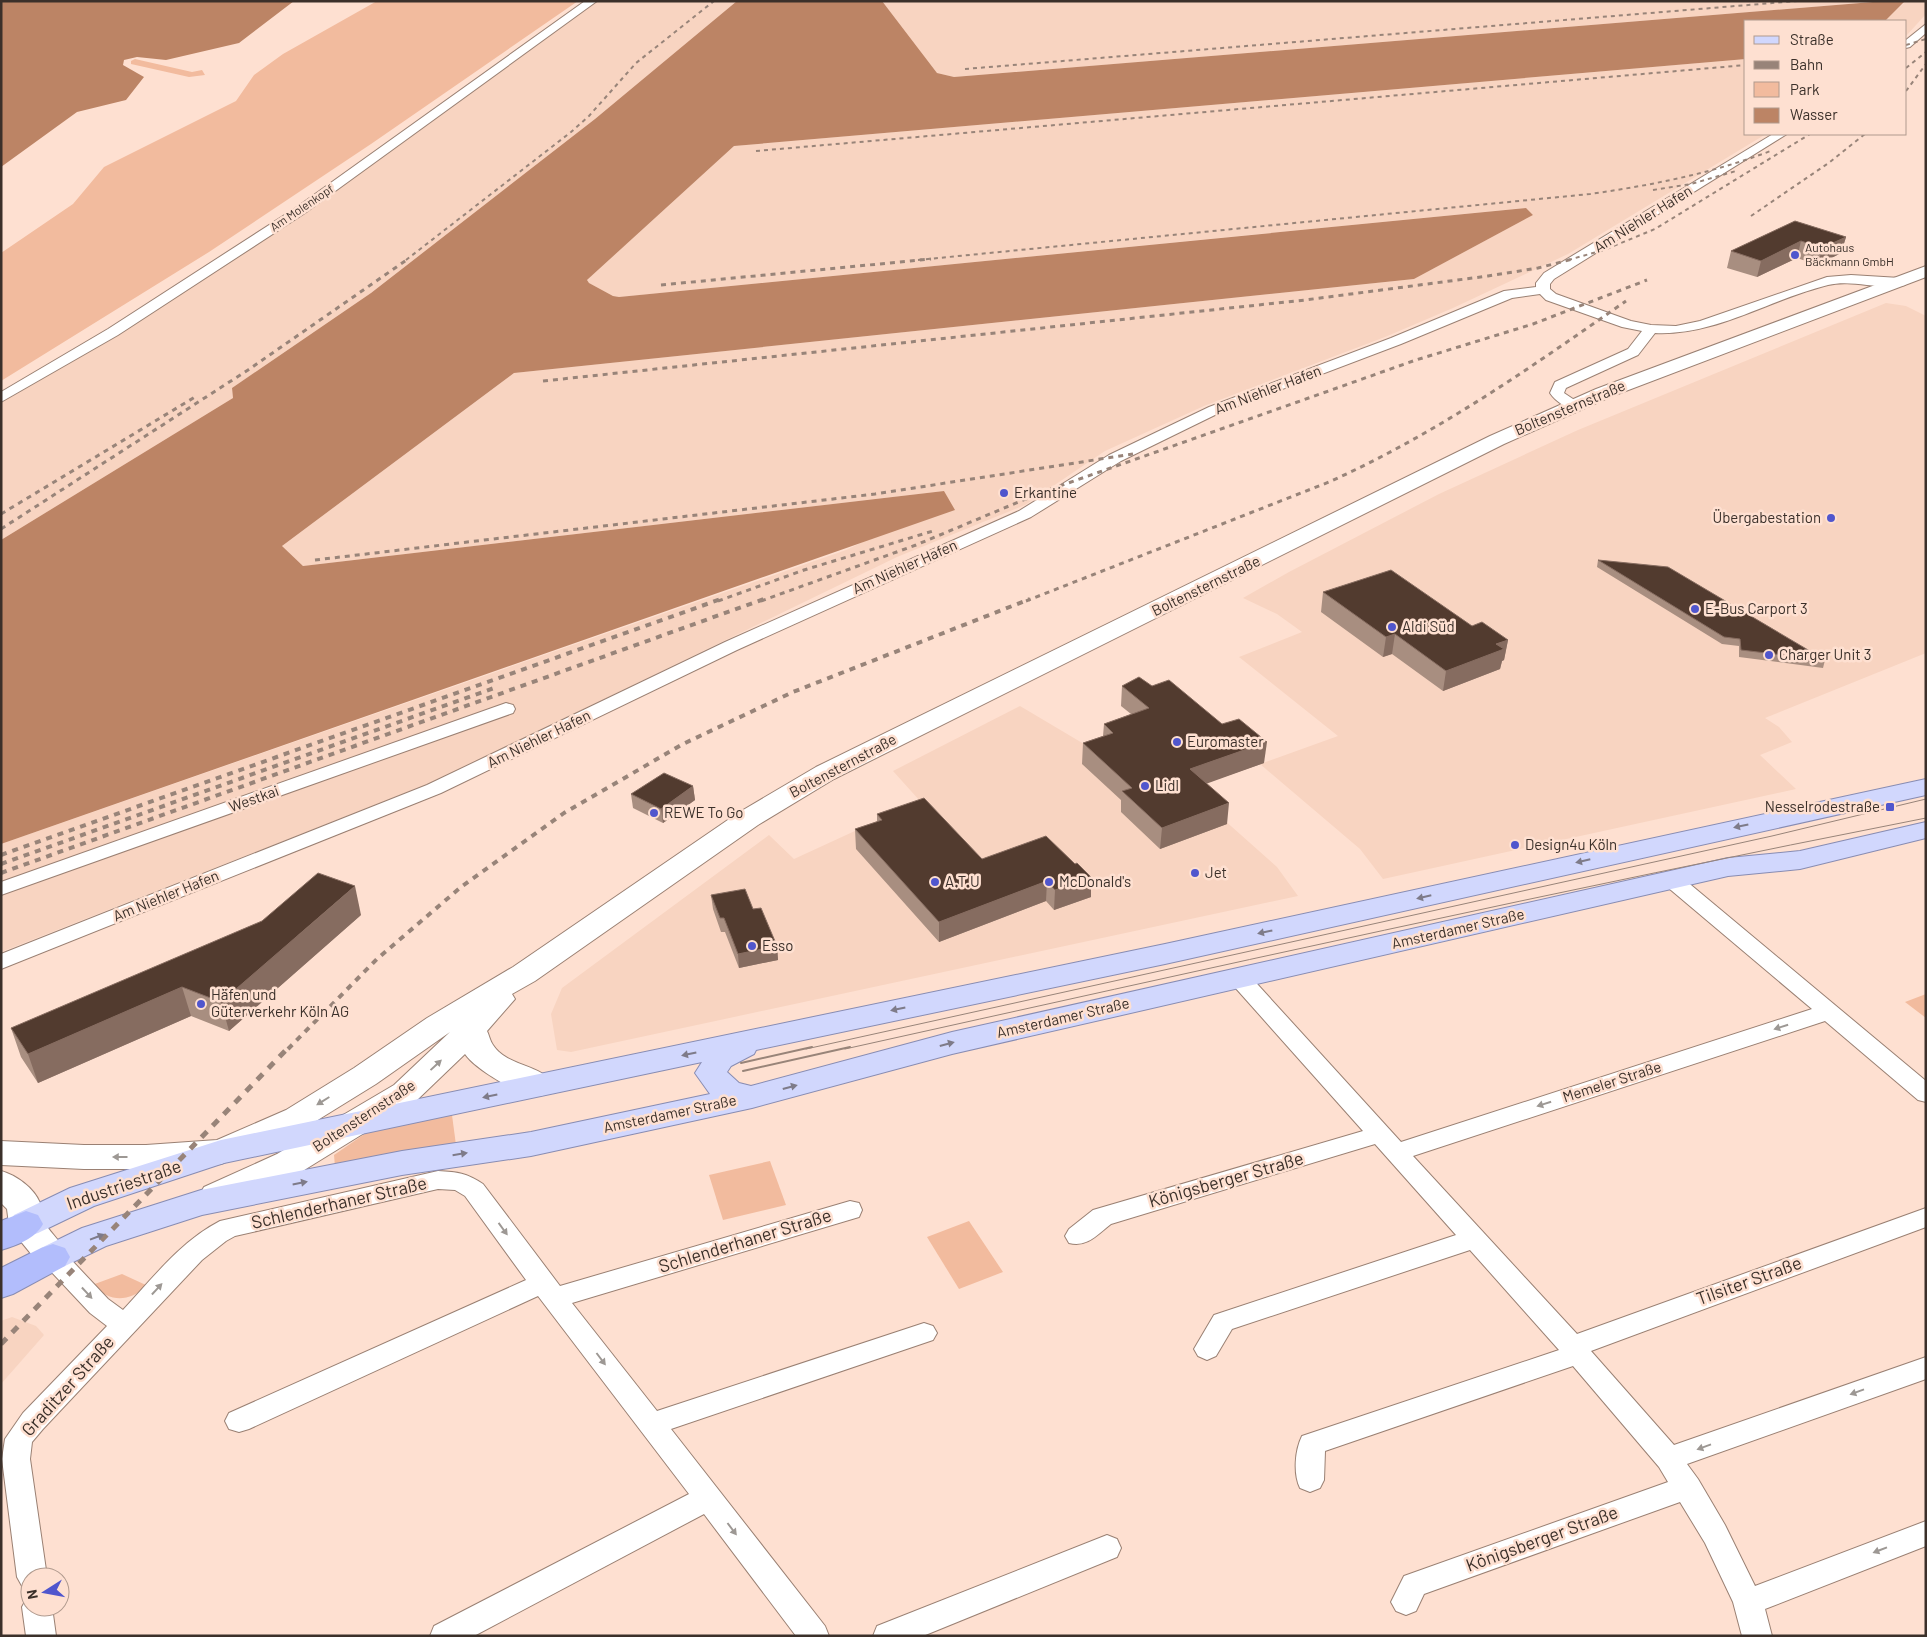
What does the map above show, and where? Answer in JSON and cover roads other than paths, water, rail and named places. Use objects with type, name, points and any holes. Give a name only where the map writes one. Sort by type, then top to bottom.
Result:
[{"type":"highway","points":[[1,1284],[53,1258]]},
{"type":"main road","name":"Boltensternstraße","points":[[221,1152],[297,1118],[365,1076],[438,1025],[524,974],[748,819],[825,773],[1497,440],[1575,405],[1926,271]]},
{"type":"main road","points":[[1900,282],[1926,292]]},
{"type":"main road","points":[[1,1152],[84,1157],[146,1157],[221,1152],[1166,954],[1926,787]]},
{"type":"main road","name":"Amsterdamer Straße","points":[[200,1203],[402,1163],[531,1144],[752,1097],[952,1043],[1728,867],[1800,860],[1926,830]]},
{"type":"main road","name":"Boltensternstraße","points":[[200,1203],[289,1163],[405,1093],[472,1029],[524,974]]},
{"type":"main road","points":[[472,1029],[480,1052],[500,1069],[538,1085]]},
{"type":"main road","points":[[752,1097],[728,1093],[718,1084],[711,1073],[720,1058],[754,1041]]},
{"type":"main road","name":"Industriestraße","points":[[9,1227],[82,1197],[221,1152]]},
{"type":"main road","points":[[1,1183],[24,1204],[9,1227],[53,1258],[94,1238],[200,1203]]},
{"type":"street","name":"Am Molenkopf","points":[[1,398],[113,332],[301,210],[592,1]]},
{"type":"street","points":[[1907,43],[1926,27]]},
{"type":"street","name":"Am Niehler Hafen","points":[[1,962],[434,789],[731,646],[1025,514],[1115,458],[1214,410],[1396,341],[1508,294],[1543,290],[1543,283],[1549,276],[1779,135]]},
{"type":"street","points":[[1543,290],[1551,297],[1627,324],[1650,329],[1676,330],[1698,326],[1827,281],[1851,279],[1900,282]]},
{"type":"street","points":[[1575,405],[1559,396],[1557,393],[1560,385],[1633,352],[1650,329]]},
{"type":"street","name":"Westkai","points":[[1,889],[506,709]]},
{"type":"street","points":[[1672,880],[1926,1094]]},
{"type":"street","points":[[1240,979],[1575,1350],[1669,1459],[1688,1487],[1715,1534],[1748,1602],[1757,1636]]},
{"type":"street","name":"Memeler Straße","points":[[1389,1143],[1828,1012]]},
{"type":"street","name":"Königsberger Straße","points":[[1078,1236],[1102,1217],[1389,1143]]},
{"type":"street","name":"Schlenderhaner Straße","points":[[124,1325],[193,1253],[217,1234],[230,1228],[438,1180],[460,1181],[474,1190],[814,1636]]},
{"type":"street","name":"Schlenderhaner Straße","points":[[239,1421],[549,1290],[850,1210]]},
{"type":"street","name":"Tilsiter Straße","points":[[1575,1350],[1926,1216]]},
{"type":"street","points":[[1208,1348],[1223,1322],[1475,1239]]},
{"type":"street","name":"Graditzer Straße","points":[[31,1567],[16,1459],[19,1439],[33,1421],[124,1325],[99,1306],[53,1258]]},
{"type":"street","points":[[651,1424],[924,1333]]},
{"type":"street","points":[[1310,1480],[1312,1444],[1575,1350]]},
{"type":"street","points":[[1669,1459],[1914,1372]]},
{"type":"street","name":"Königsberger Straße","points":[[1406,1602],[1414,1586],[1688,1487]]},
{"type":"street","points":[[445,1636],[708,1498]]},
{"type":"street","points":[[1748,1602],[1926,1533]]},
{"type":"street","points":[[888,1636],[1107,1548]]},
{"type":"street","points":[[38,1617],[41,1636]]},
{"type":"water","points":[[1,1],[294,1],[239,43],[166,60],[137,57],[124,60],[123,65],[144,77],[126,100],[77,112],[1,167]]},
{"type":"water","points":[[737,1],[882,1],[937,73],[954,77],[1885,1],[1904,2],[1886,20],[1744,20],[1744,59],[734,146],[587,280],[589,283],[613,296],[619,297],[1526,208],[1533,215],[1414,279],[514,373],[282,546],[303,566],[944,491],[955,510],[1,844],[1,540],[233,398],[232,388],[371,293],[595,119]]},
{"type":"tram line","points":[[806,1049],[1772,836],[1926,799]]},
{"type":"tram line","points":[[845,1049],[1520,901],[1926,818]]},
{"type":"tram line","points":[[741,1063],[812,1047]]},
{"type":"tram line","points":[[743,1071],[850,1047]]},
{"type":"railway","points":[[406,260],[571,132],[589,116],[636,63],[714,1]]},
{"type":"railway","points":[[965,69],[1797,1]]},
{"type":"railway","points":[[1907,45],[1926,39]]},
{"type":"railway","points":[[1907,67],[1926,52]]},
{"type":"railway","points":[[1907,90],[1926,64]]},
{"type":"railway","points":[[756,151],[1744,65]]},
{"type":"railway","points":[[1568,260],[1604,250],[1655,229],[1808,135]]},
{"type":"railway","points":[[1751,216],[1830,162],[1864,135]]},
{"type":"railway","points":[[918,260],[1590,194],[1637,187],[1706,172],[1773,150]]},
{"type":"railway","points":[[1653,190],[1691,184],[1736,171]]},
{"type":"railway","points":[[1,529],[248,370],[408,259]]},
{"type":"railway","points":[[661,285],[931,259]]},
{"type":"railway","points":[[543,381],[1305,300],[1488,276],[1538,268],[1573,259]]},
{"type":"railway","points":[[761,601],[916,545],[1040,493],[1416,360],[1533,324],[1647,280]]},
{"type":"railway","points":[[1026,601],[1329,482],[1369,463],[1482,399],[1626,301]]},
{"type":"railway","points":[[1,514],[195,397]]},
{"type":"railway","points":[[315,560],[875,494],[1133,454]]},
{"type":"railway","points":[[718,601],[804,570],[933,531]]},
{"type":"railway","points":[[1,855],[721,599]]},
{"type":"railway","points":[[1,873],[764,599]]},
{"type":"railway","points":[[288,1049],[377,959],[461,887],[564,813],[683,744],[793,692],[1030,599]]},
{"type":"railway","points":[[1,864],[494,688]]},
{"type":"railway","points":[[1,1344],[289,1047]]},
{"type":"place","name":"Autohaus Bäckmann GmbH","points":[[1795,255]]},
{"type":"place","name":"Erkantine","points":[[1004,493]]},
{"type":"place","name":"Übergabestation","points":[[1831,518]]},
{"type":"place","name":"E-Bus Carport 3","points":[[1695,609]]},
{"type":"place","name":"Aldi Süd","points":[[1392,627]]},
{"type":"place","name":"Charger Unit 3","points":[[1769,655]]},
{"type":"place","name":"Euromaster","points":[[1177,742]]},
{"type":"place","name":"Lidl","points":[[1145,786]]},
{"type":"place","name":"Nesselrodestraße","points":[[1890,807]]},
{"type":"place","name":"REWE To Go","points":[[654,813]]},
{"type":"place","name":"Design4u Köln","points":[[1515,845]]},
{"type":"place","name":"Jet","points":[[1195,873]]},
{"type":"place","name":"A.T.U","points":[[935,882]]},
{"type":"place","name":"McDonald's","points":[[1049,882]]},
{"type":"place","name":"Esso","points":[[752,946]]},
{"type":"place","name":"Häfen und Güterverkehr Köln AG","points":[[201,1004]]}]
